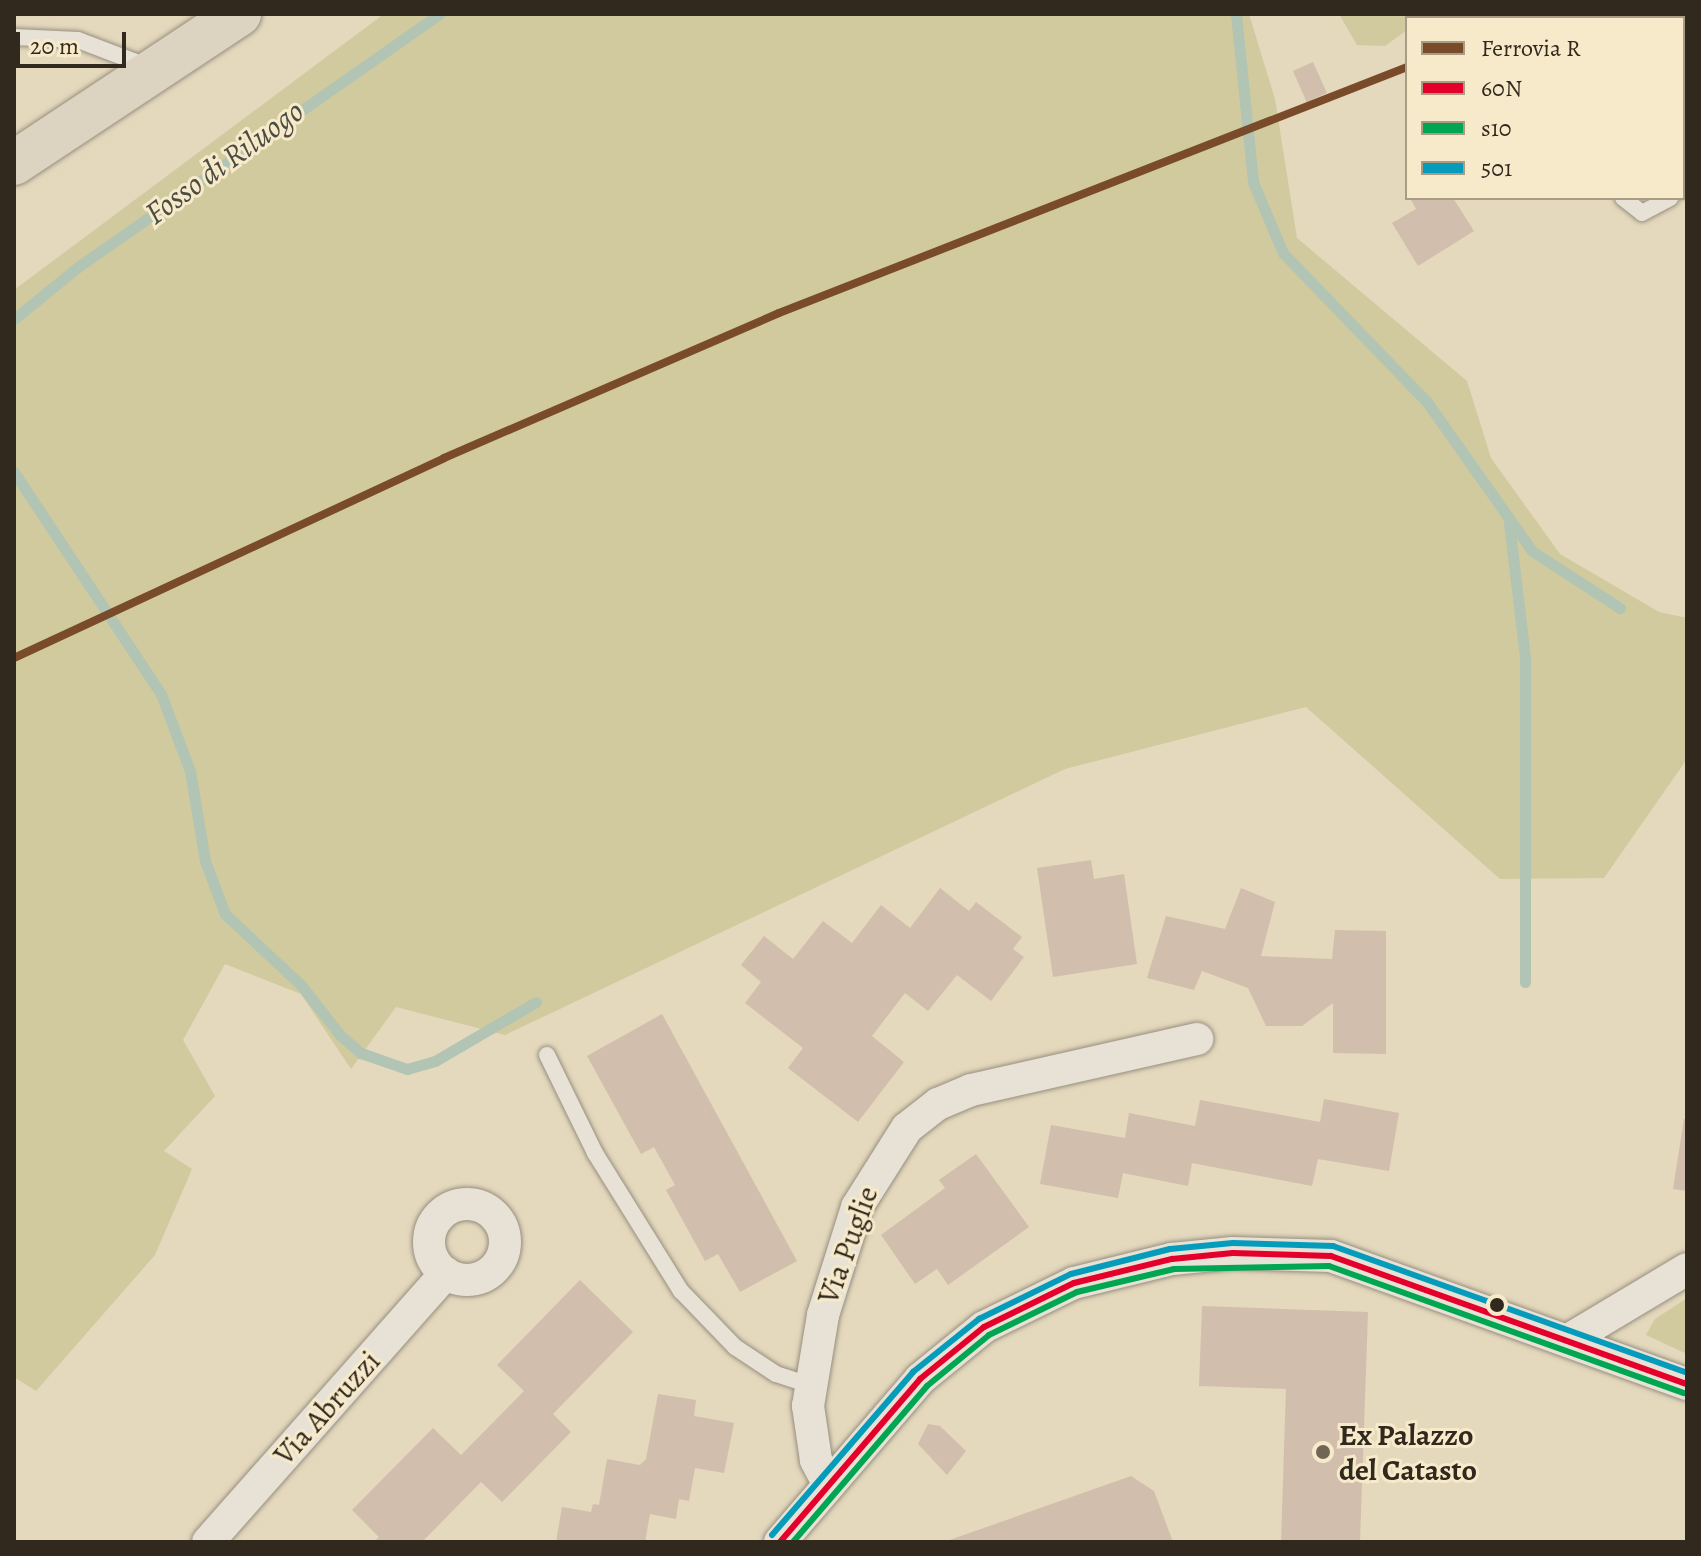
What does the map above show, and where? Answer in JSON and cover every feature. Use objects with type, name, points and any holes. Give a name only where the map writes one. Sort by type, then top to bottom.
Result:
[{"type":"main road","points":[[14,163],[239,14]]},
{"type":"street","name":"Via Puglie","points":[[828,1483],[811,1438],[809,1385],[836,1264],[857,1207],[890,1149],[923,1114],[990,1085],[1197,1039]]},
{"type":"street","points":[[780,1542],[920,1379],[984,1327],[1053,1291],[1133,1266],[1216,1253],[1331,1256],[1570,1339],[1687,1384]]},
{"type":"street","points":[[1570,1339],[1687,1269]]},
{"type":"street","name":"Via Abruzzi","points":[[208,1542],[446,1273]]},
{"type":"lane","points":[[15,33],[78,40],[154,69]]},
{"type":"lane","points":[[1626,200],[1642,213],[1666,200]]},
{"type":"lane","points":[[547,1055],[595,1153],[681,1291],[735,1347],[776,1374],[809,1385]]},
{"type":"shaded area","points":[[384,14],[1249,14],[1275,99],[1297,238],[1467,381],[1491,458],[1560,554],[1659,612],[1687,618],[1687,759],[1604,878],[1500,879],[1306,707],[1065,769],[505,1035],[396,1007],[351,1069],[301,994],[225,964],[183,1040],[215,1096],[164,1151],[192,1169],[155,1255],[36,1391],[14,1377],[14,290]]},
{"type":"shaded area","points":[[1339,14],[1428,14],[1405,16],[1405,31],[1385,46],[1357,45]]},
{"type":"shaded area","points":[[1687,1298],[1687,1354],[1646,1335],[1655,1319]]},
{"type":"building","points":[[1687,14],[1685,76],[1685,16],[1660,16]]},
{"type":"building","points":[[1313,62],[1327,93],[1307,102],[1293,71]]},
{"type":"building","points":[[1411,200],[1454,200],[1474,231],[1418,266],[1392,223],[1416,209]]},
{"type":"building","points":[[1091,860],[1094,879],[1124,874],[1137,964],[1053,977],[1037,868]]},
{"type":"building","points":[[940,888],[969,911],[976,902],[1022,937],[1013,949],[1024,957],[991,1001],[957,975],[928,1011],[905,993],[872,1036],[904,1062],[858,1122],[788,1068],[803,1048],[745,1003],[761,982],[741,965],[764,936],[793,959],[823,921],[852,943],[881,905],[910,928]]},
{"type":"building","points":[[1241,888],[1275,902],[1261,956],[1332,959],[1335,930],[1386,931],[1386,1054],[1333,1053],[1333,1003],[1302,1026],[1266,1026],[1248,988],[1202,971],[1194,990],[1147,978],[1166,916],[1225,929]]},
{"type":"building","points":[[662,1014],[797,1261],[740,1292],[718,1254],[705,1261],[666,1190],[675,1185],[654,1147],[641,1154],[587,1056]]},
{"type":"building","points":[[1324,1099],[1399,1113],[1389,1171],[1318,1159],[1312,1186],[1192,1163],[1188,1186],[1123,1173],[1118,1198],[1040,1184],[1051,1125],[1125,1138],[1129,1113],[1195,1126],[1200,1100],[1320,1122]]},
{"type":"building","points":[[1684,1119],[1687,1119],[1687,1191],[1673,1189]]},
{"type":"building","points":[[976,1154],[1029,1227],[948,1285],[937,1269],[915,1284],[881,1235],[945,1188],[939,1180]]},
{"type":"building","points":[[580,1280],[633,1332],[553,1414],[571,1432],[502,1502],[481,1482],[422,1542],[374,1542],[379,1537],[352,1510],[433,1428],[461,1455],[524,1391],[497,1365]]},
{"type":"building","name":"Ex Palazzo del Catasto","points":[[1202,1306],[1368,1312],[1360,1542],[1281,1542],[1286,1389],[1199,1386]]},
{"type":"building","points":[[658,1394],[696,1400],[694,1416],[734,1423],[724,1473],[695,1468],[689,1501],[679,1499],[676,1519],[650,1514],[645,1542],[556,1542],[562,1507],[591,1512],[593,1504],[599,1505],[607,1459],[640,1465],[646,1459]]},
{"type":"building","points":[[928,1424],[940,1426],[966,1451],[947,1475],[918,1444]]},
{"type":"building","points":[[1131,1476],[1154,1491],[1173,1542],[944,1542]]},
{"type":"waterway","name":"Fosso di Riluogo","points":[[14,319],[78,267],[439,14]]},
{"type":"waterway","points":[[1236,14],[1253,182],[1283,253],[1427,402],[1532,551],[1620,608]]},
{"type":"waterway","points":[[14,472],[161,694],[190,771],[205,861],[225,914],[301,985],[340,1035],[361,1053],[407,1069],[435,1061],[536,1002]]},
{"type":"waterway","points":[[1509,523],[1525,658],[1525,982]]},
{"type":"rail line","name":"R","points":[[14,658],[444,458],[779,313],[1405,68]]},
{"type":"transit line","name":"501","points":[[772,1535],[913,1372],[979,1319],[1071,1274],[1170,1249],[1233,1243],[1333,1246],[1687,1373]]},
{"type":"transit line","name":"60N","points":[[780,1542],[920,1379],[984,1327],[1074,1283],[1172,1259],[1233,1253],[1331,1256],[1687,1384]]},
{"type":"transit line","name":"s10","points":[[793,1542],[927,1386],[989,1335],[1077,1292],[1174,1269],[1329,1266],[1684,1393]]},
{"type":"place","name":"Ex Palazzo del Catasto","points":[[1323,1452]]}]
